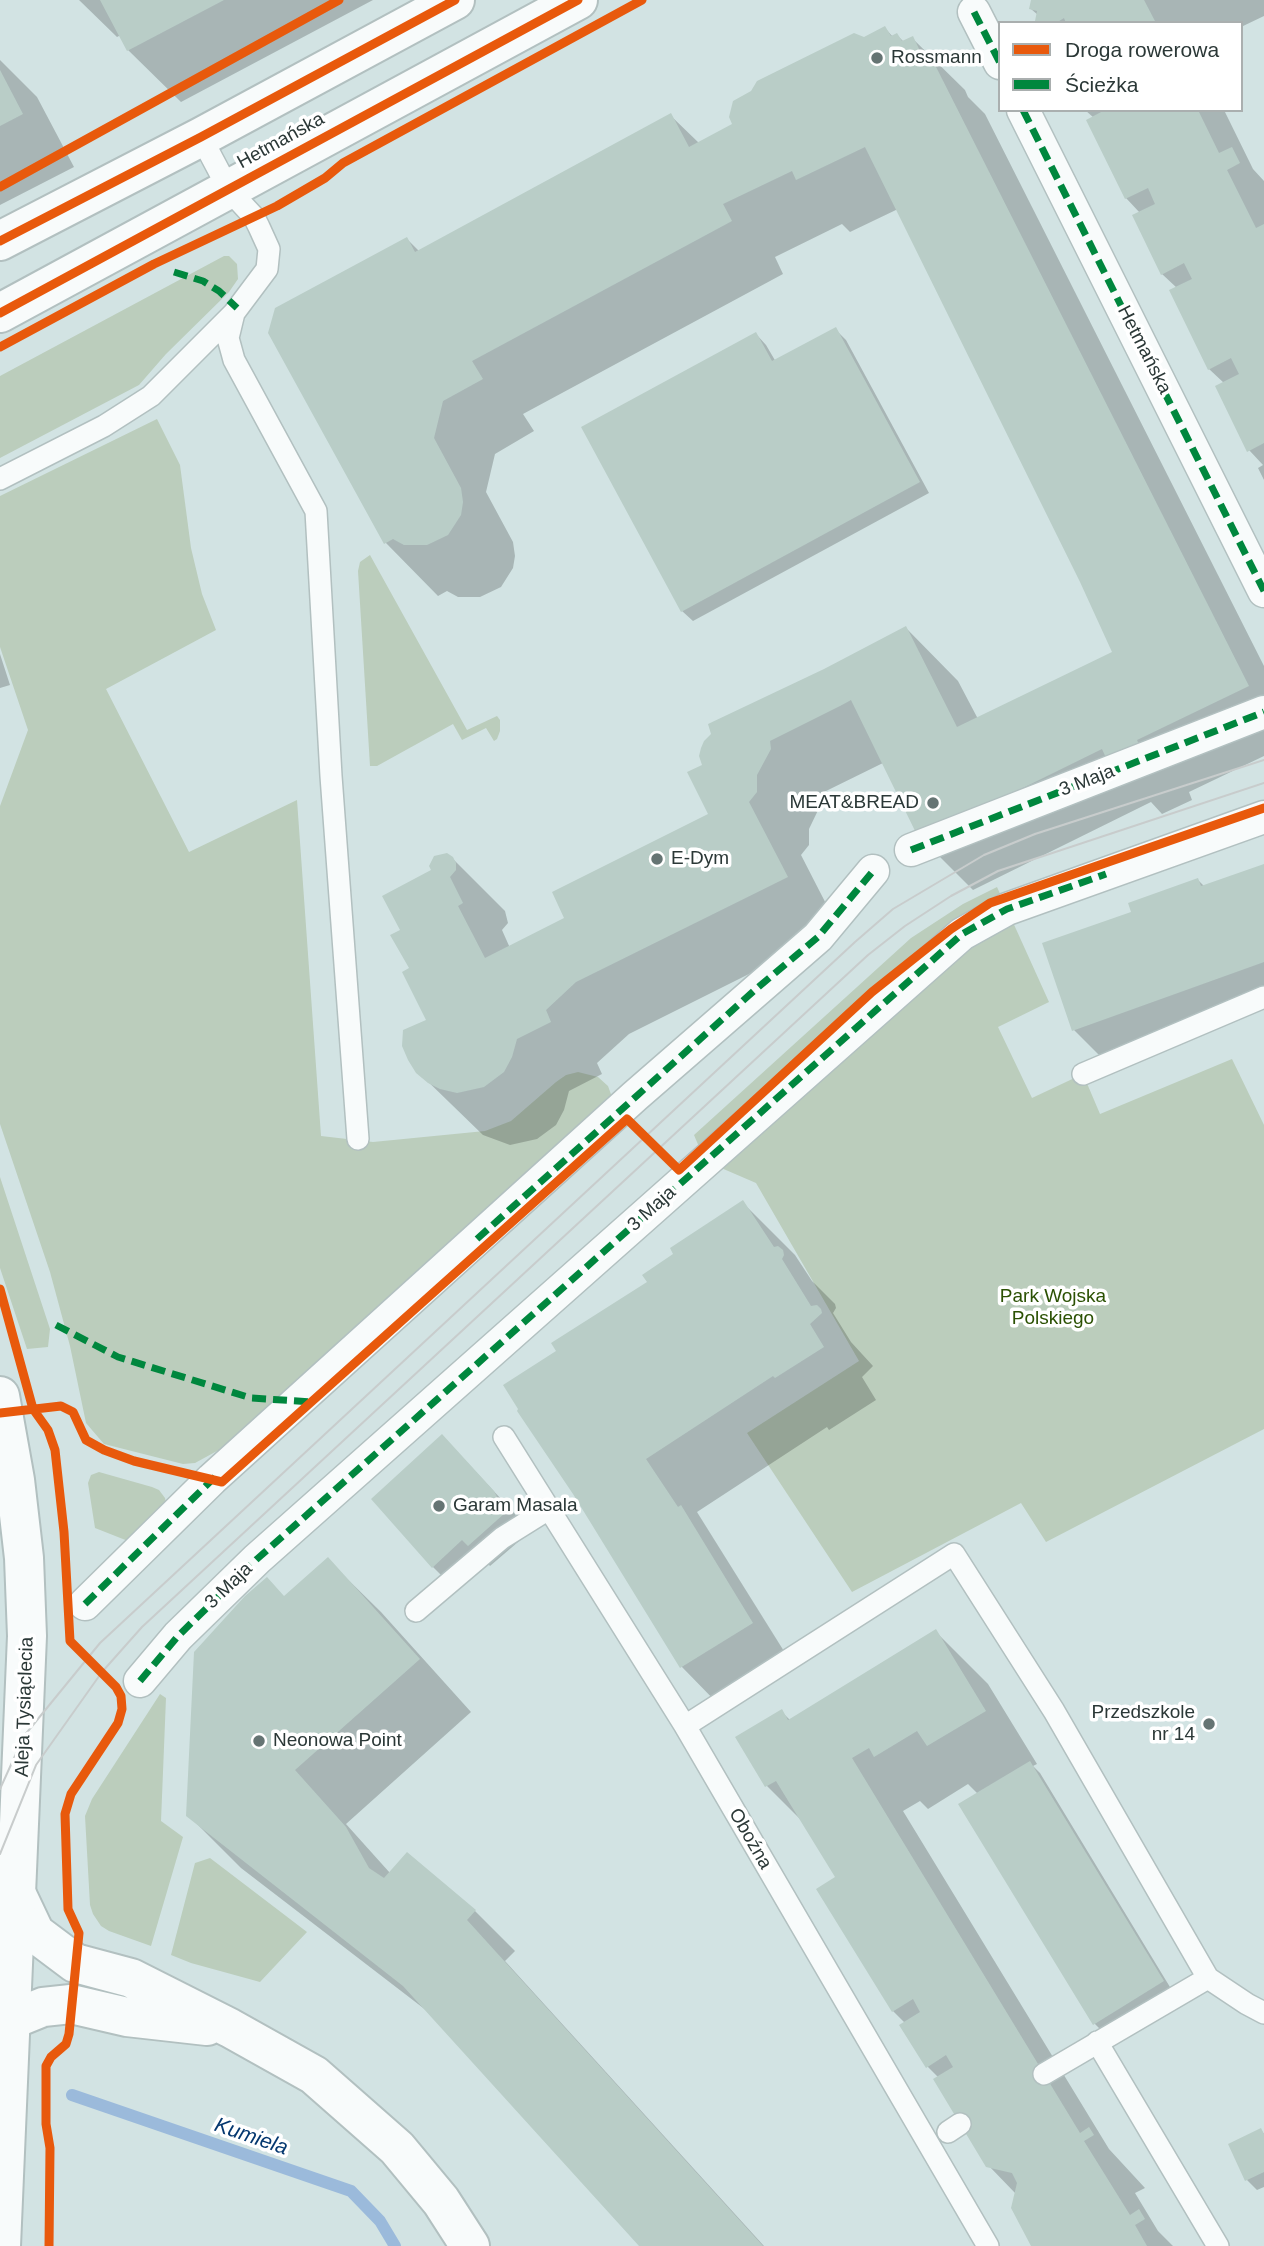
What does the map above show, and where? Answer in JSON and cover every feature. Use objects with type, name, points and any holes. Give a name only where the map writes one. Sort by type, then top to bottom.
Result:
[{"type":"main road","points":[[0,240],[201,137],[456,0]]},
{"type":"main road","name":"Hetmańska","points":[[0,313],[578,0]]},
{"type":"main road","name":"Aleja Tysiąclecia","points":[[0,1396],[15,1480],[24,1558],[26,1610],[25,1723],[1,2246]]},
{"type":"main road","points":[[17,1895],[34,1933],[75,1963],[131,1978],[230,2028],[314,2075],[397,2148],[441,2201],[470,2246]]},
{"type":"main road","points":[[11,2020],[43,2007],[71,2004],[127,2017],[230,2028]]},
{"type":"street","points":[[974,12],[998,59]]},
{"type":"street","name":"Hetmańska","points":[[1024,112],[1264,591]]},
{"type":"street","name":"3 Maja","points":[[911,850],[1264,712]]},
{"type":"street","name":"3 Maja","points":[[140,1681],[178,1636],[257,1559],[962,934],[1007,909],[1264,817]]},
{"type":"street","points":[[85,1604],[212,1479],[645,1087],[818,937],[873,871]]},
{"type":"lane","points":[[0,479],[104,426],[151,396],[234,313],[267,269],[269,249],[254,216],[229,190],[201,137]]},
{"type":"lane","points":[[234,313],[228,338],[234,360],[316,511],[331,776],[358,1139]]},
{"type":"lane","points":[[1083,1074],[1264,997]]},
{"type":"lane","name":"Oboźna","points":[[505,1437],[685,1726],[988,2246]]},
{"type":"lane","points":[[416,1611],[502,1538],[550,1508]]},
{"type":"lane","points":[[685,1726],[954,1554],[1054,1711],[1208,1978],[1264,2012]]},
{"type":"lane","points":[[1044,2074],[1208,1978]]},
{"type":"lane","points":[[1097,2042],[1218,2246]]},
{"type":"green space","points":[[224,256],[229,256],[237,264],[238,279],[229,292],[166,354],[139,385],[0,458],[0,376]]},
{"type":"green space","points":[[157,419],[180,465],[191,548],[202,594],[216,630],[106,689],[189,852],[297,800],[321,1136],[373,1142],[485,1131],[511,1121],[556,1082],[566,1075],[578,1072],[598,1077],[608,1086],[613,1100],[228,1445],[195,1463],[183,1464],[104,1444],[86,1423],[70,1346],[50,1272],[0,1124],[0,806],[28,730],[0,647],[0,496]]},
{"type":"green space","points":[[370,555],[467,730],[497,716],[500,720],[500,731],[497,739],[494,741],[486,728],[462,740],[453,724],[377,766],[370,766],[358,571],[360,562]]},
{"type":"green space","name":"Park Wojska Polskiego","points":[[997,887],[1049,1002],[998,1027],[1032,1098],[1083,1074],[1100,1114],[1232,1059],[1264,1125],[1264,1429],[1046,1542],[1021,1503],[852,1592],[747,1433],[859,1361],[756,1183],[705,1161],[694,1135],[911,938],[963,904]]},
{"type":"green space","points":[[0,1177],[50,1329],[48,1347],[27,1349],[0,1268]]},
{"type":"green space","points":[[99,1472],[152,1487],[159,1490],[165,1498],[166,1503],[128,1541],[95,1528],[88,1483],[91,1475]]},
{"type":"green space","points":[[160,1694],[166,1698],[161,1821],[183,1837],[151,1946],[109,1931],[101,1926],[93,1914],[90,1905],[85,1816],[92,1799]]},
{"type":"green space","points":[[210,1858],[307,1932],[260,1982],[171,1955],[195,1863]]},
{"type":"building","points":[[100,0],[224,0],[127,51]]},
{"type":"building","points":[[1031,0],[1144,0],[1155,21],[1065,21],[1064,18],[1059,21],[1035,21],[1037,11],[1029,9]]},
{"type":"building","points":[[885,26],[891,36],[897,33],[902,41],[913,36],[925,62],[932,59],[1249,686],[1137,740],[1140,747],[1108,762],[1102,749],[919,839],[851,700],[770,741],[771,749],[757,775],[757,792],[749,802],[788,877],[576,982],[546,1010],[551,1022],[517,1039],[504,1072],[484,1087],[457,1093],[440,1089],[416,1073],[402,1046],[403,1030],[426,1020],[402,972],[409,968],[390,935],[400,930],[382,896],[431,870],[429,866],[434,856],[447,853],[456,863],[456,870],[450,877],[463,903],[458,906],[485,958],[564,918],[552,892],[708,814],[687,772],[702,765],[699,756],[701,748],[711,734],[708,724],[824,669],[906,626],[957,727],[1112,652],[865,147],[796,180],[792,171],[723,204],[732,221],[472,361],[483,379],[443,401],[434,438],[461,488],[461,515],[448,535],[427,545],[404,545],[393,539],[384,544],[268,333],[275,308],[407,237],[415,252],[671,113],[689,147],[732,124],[729,117],[733,101],[751,91],[757,81],[854,33],[864,37]]},
{"type":"building","points":[[0,70],[23,114],[0,126]]},
{"type":"building","points":[[1101,112],[1199,112],[1219,153],[1232,147],[1240,163],[1227,170],[1256,228],[1264,224],[1264,443],[1247,452],[1215,386],[1239,374],[1231,358],[1208,370],[1169,290],[1192,279],[1184,263],[1161,275],[1132,215],[1155,204],[1148,188],[1125,199],[1086,120]]},
{"type":"building","points":[[836,327],[920,482],[681,612],[581,427],[756,332],[772,361]]},
{"type":"building","points":[[1264,864],[1264,962],[1072,1031],[1042,943],[1131,912],[1128,903],[1198,878],[1201,886]]},
{"type":"building","points":[[743,1200],[774,1247],[778,1246],[783,1250],[782,1259],[811,1306],[817,1305],[821,1309],[822,1313],[810,1324],[824,1347],[775,1378],[773,1376],[646,1459],[678,1507],[681,1505],[753,1623],[680,1668],[503,1385],[556,1351],[551,1343],[647,1282],[642,1275],[673,1254],[670,1248]]},
{"type":"building","name":"Garam Masala","points":[[442,1434],[494,1491],[505,1513],[468,1546],[462,1540],[432,1568],[371,1499]]},
{"type":"building","points":[[328,1557],[420,1659],[295,1770],[346,1827],[369,1868],[384,1878],[407,1852],[476,1910],[467,1920],[763,2246],[639,2246],[403,1986],[186,1816],[194,1652],[245,1596],[267,1577],[284,1596]]},
{"type":"building","points":[[936,1629],[986,1711],[927,1746],[917,1731],[874,1757],[869,1748],[852,1758],[1080,2133],[1089,2127],[1094,2135],[1084,2141],[1130,2215],[1139,2209],[1145,2219],[1135,2225],[1147,2246],[1031,2246],[1011,2208],[1017,2183],[1012,2173],[986,2167],[933,2079],[953,2067],[946,2055],[926,2068],[899,2025],[920,2012],[913,1999],[892,2012],[816,1889],[835,1877],[776,1781],[765,1787],[735,1737],[782,1709],[788,1720]]},
{"type":"building","points":[[1030,1761],[1164,1981],[1093,2025],[958,1804]]},
{"type":"building","points":[[1261,2128],[1264,2134],[1264,2172],[1245,2181],[1228,2144]]},
{"type":"waterway","name":"Kumiela","points":[[72,2095],[351,2191],[380,2221],[395,2246]]},
{"type":"tram line","points":[[0,1789],[24,1736],[100,1643],[893,909],[984,855],[1035,834],[1264,760]]},
{"type":"tram line","points":[[0,1854],[36,1765],[102,1672],[142,1627],[868,955],[905,926],[951,896],[998,871],[1264,783]]},
{"type":"marked path","points":[[974,12],[998,59]]},
{"type":"marked path","points":[[1024,112],[1264,591]]},
{"type":"marked path","points":[[174,272],[203,281],[219,291],[237,308]]},
{"type":"marked path","points":[[911,850],[1264,712]]},
{"type":"marked path","points":[[477,1239],[756,989],[818,937],[873,871]]},
{"type":"marked path","points":[[140,1681],[178,1636],[257,1559],[962,934],[1007,909],[1106,874]]},
{"type":"marked path","points":[[56,1325],[118,1357],[251,1398],[313,1402]]},
{"type":"marked path","points":[[85,1604],[215,1477]]},
{"type":"cycle path","points":[[0,187],[339,0]]},
{"type":"cycle path","points":[[0,241],[201,137],[455,0]]},
{"type":"cycle path","points":[[0,313],[578,0]]},
{"type":"cycle path","points":[[0,347],[154,264],[277,206],[325,178],[343,163],[642,0]]},
{"type":"cycle path","points":[[0,1413],[61,1406],[73,1412],[86,1440],[104,1450],[134,1461],[222,1482],[627,1119],[679,1170],[872,992],[951,929],[990,903],[1264,808]]},
{"type":"cycle path","points":[[0,1289],[33,1409],[48,1430],[55,1450],[64,1532],[70,1641],[116,1687],[121,1696],[122,1709],[118,1723],[71,1794],[65,1814],[68,1909],[79,1933],[69,2034],[66,2044],[51,2057],[46,2066],[46,2124],[50,2148],[49,2246]]},
{"type":"place","name":"Rossmann","points":[[877,58]]},
{"type":"place","name":"MEAT&BREAD","points":[[933,803]]},
{"type":"place","name":"E-Dym","points":[[657,859]]},
{"type":"place","name":"Garam Masala","points":[[439,1506]]},
{"type":"place","name":"Przedszkole nr 14","points":[[1209,1724]]},
{"type":"place","name":"Neonowa Point","points":[[259,1741]]}]
